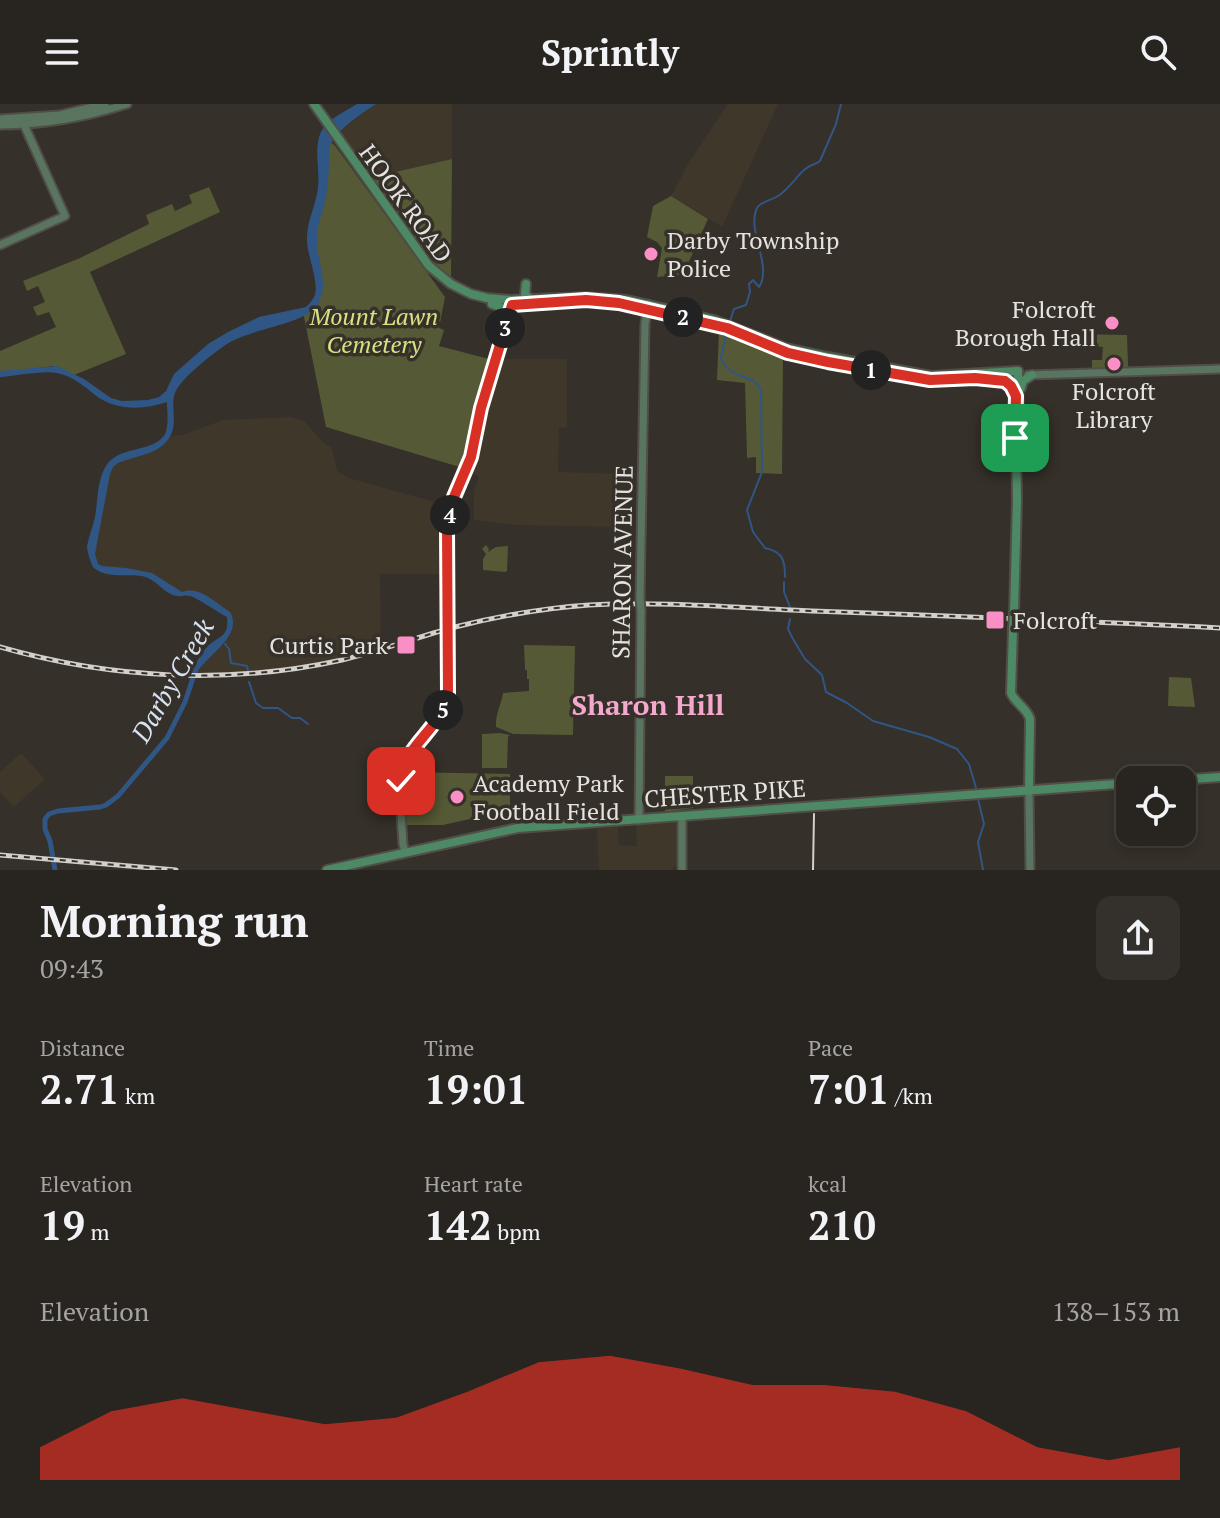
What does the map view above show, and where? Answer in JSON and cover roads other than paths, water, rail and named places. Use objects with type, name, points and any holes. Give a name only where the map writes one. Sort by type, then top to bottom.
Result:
[{"type":"main road","name":"HOOK ROAD","points":[[312,104],[432,274],[458,293],[492,304],[586,300],[647,307]]},
{"type":"main road","name":"HOOK ROAD","points":[[338,142],[424,260],[451,284],[471,294],[514,302],[595,297],[729,327],[800,352],[927,375],[1018,374]]},
{"type":"main road","points":[[526,284],[525,294],[530,299]]},
{"type":"main road","points":[[492,304],[505,309],[507,322]]},
{"type":"main road","name":"HOOK ROAD","points":[[729,327],[788,353],[930,380],[1018,374]]},
{"type":"main road","points":[[1018,374],[1012,697],[1029,717],[1029,791]]},
{"type":"main road","points":[[1018,396],[1023,381],[1032,375]]},
{"type":"main road","points":[[975,378],[1005,381],[1018,396]]},
{"type":"main road","points":[[1196,779],[1220,777]]},
{"type":"main road","name":"CHESTER PIKE","points":[[327,870],[515,828],[1116,784]]},
{"type":"street","points":[[0,119],[23,122],[105,104]]},
{"type":"street","points":[[0,125],[73,118],[127,104]]},
{"type":"street","points":[[0,245],[65,216],[23,122]]},
{"type":"street","points":[[405,852],[402,768],[438,720],[447,702],[446,542],[451,509],[471,457],[481,408],[514,302]]},
{"type":"street","name":"SHARON AVENUE","points":[[639,820],[640,598],[647,307]]},
{"type":"street","points":[[1018,374],[1220,369]]},
{"type":"street","points":[[1018,374],[1050,374]]},
{"type":"street","points":[[1029,791],[1030,870]]},
{"type":"street","points":[[682,817],[682,870]]},
{"type":"water","points":[[357,104],[376,104],[343,129],[329,148],[327,191],[317,234],[323,289],[317,305],[300,318],[234,340],[204,361],[175,393],[174,426],[169,439],[153,451],[118,463],[110,474],[95,554],[98,564],[152,573],[182,592],[201,593],[230,612],[233,621],[228,637],[196,674],[191,674],[205,649],[225,633],[227,617],[193,597],[175,596],[148,578],[101,572],[94,568],[87,548],[104,469],[120,454],[149,446],[165,435],[167,402],[139,408],[121,406],[103,400],[62,374],[45,372],[0,377],[0,371],[57,366],[84,379],[111,398],[122,401],[148,400],[159,397],[166,391],[174,374],[208,344],[228,332],[259,317],[306,307],[315,292],[307,234],[318,187],[319,136],[328,122]]},
{"type":"waterway","points":[[729,324],[734,309],[746,305],[749,284],[753,280],[759,287],[762,278],[762,259],[755,227],[757,208],[782,193],[806,168],[820,161],[841,104]]},
{"type":"waterway","points":[[727,330],[721,359],[731,371],[753,381],[761,391],[762,472],[747,510],[753,532],[765,548],[782,558],[785,577]]},
{"type":"waterway","points":[[784,582],[790,607]]},
{"type":"waterway","points":[[790,619],[788,629],[805,659],[822,675],[826,692],[873,721],[929,737],[957,749],[969,764],[976,788]]},
{"type":"waterway","points":[[225,644],[231,663],[247,666],[248,671]]},
{"type":"waterway","name":"Darby Creek","points":[[55,870],[45,819],[58,811],[100,807],[118,796],[167,738],[185,702],[196,669]]},
{"type":"waterway","points":[[249,682],[256,703],[263,708],[278,708],[308,724]]},
{"type":"waterway","points":[[978,799],[984,824],[978,842],[983,870]]},
{"type":"tram line","points":[[813,870],[814,814]]},
{"type":"railway","points":[[0,647],[42,658],[127,672],[170,675],[256,673],[342,660],[455,627],[505,616],[555,608],[617,604],[1220,628]]},
{"type":"railway","points":[[0,855],[176,870]]},
{"type":"place","name":"Darby Township Police","points":[[651,254]]},
{"type":"place","name":"Folcroft Borough Hall","points":[[1112,323]]},
{"type":"place","name":"Folcroft Library","points":[[1114,364]]},
{"type":"place","name":"Folcroft","points":[[995,620]]},
{"type":"place","name":"Curtis Park","points":[[406,645]]},
{"type":"place","name":"Academy Park Football Field","points":[[457,797]]},
{"type":"district","name":"Sharon Hill","points":[[648,704]]},
{"type":"park label","name":"Mount Lawn Cemetery","points":[[374,330]]}]
